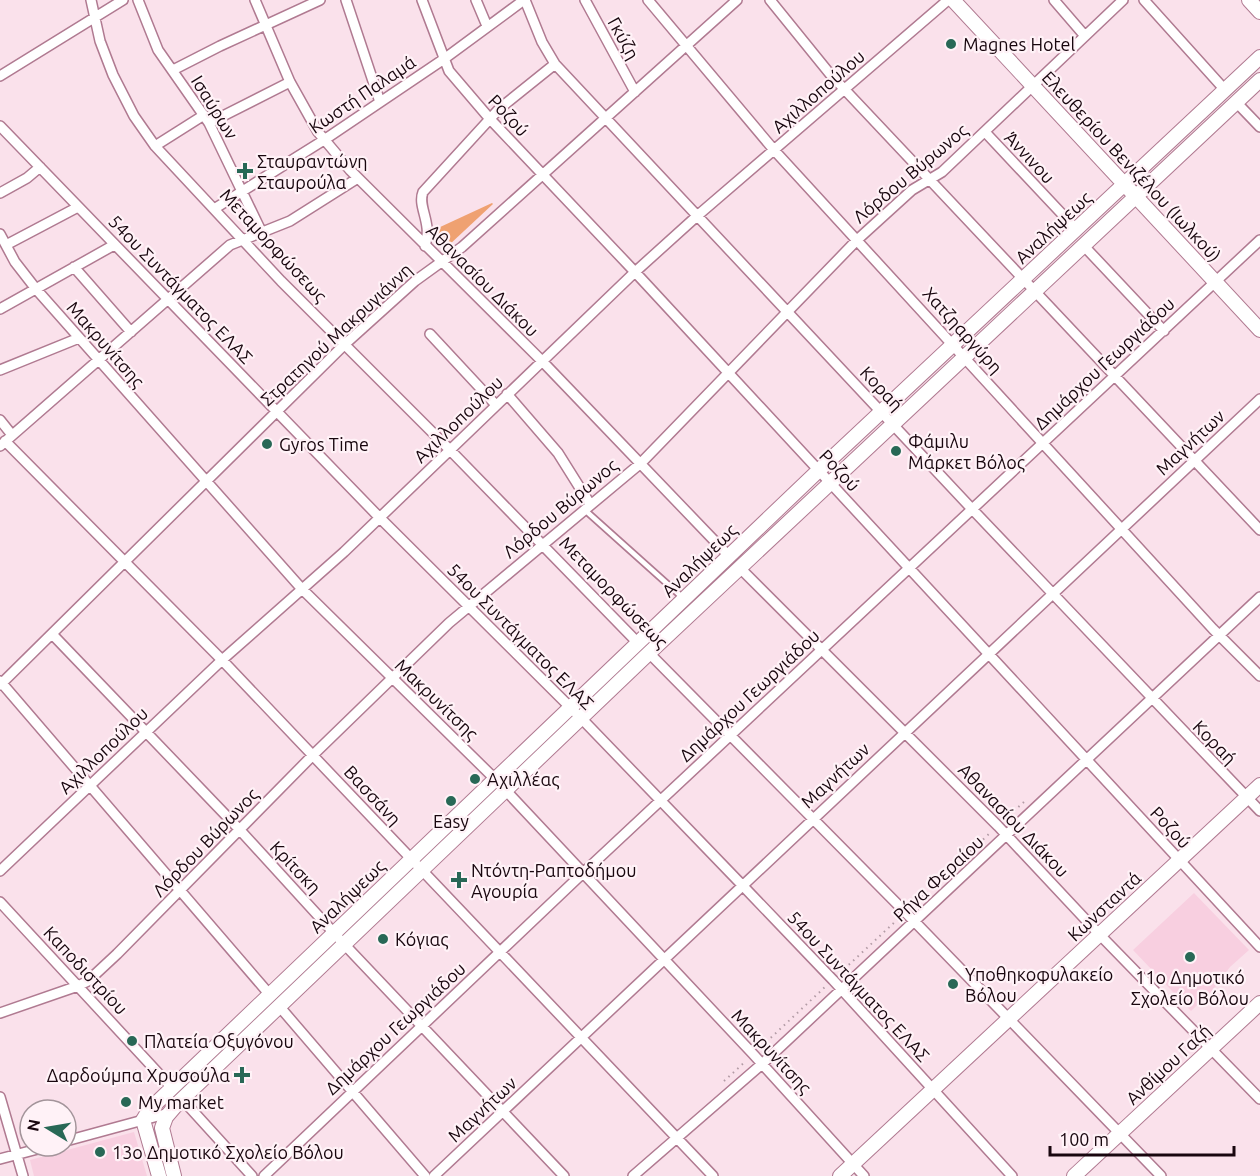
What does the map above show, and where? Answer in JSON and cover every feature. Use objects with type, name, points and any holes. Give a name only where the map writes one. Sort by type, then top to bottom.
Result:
[{"type":"main road","name":"Ελευθερίου Βενιζέλου (Ιωλκού)","points":[[953,0],[1260,330]]},
{"type":"main road","points":[[1249,0],[1260,12]]},
{"type":"main road","name":"Αναλήψεως","points":[[143,1120],[149,1110],[495,778],[818,471],[1260,57]]},
{"type":"main road","name":"Αναλήψεως","points":[[169,1113],[649,653],[1260,80]]},
{"type":"main road","name":"Μεταμορφώσεως","points":[[638,643],[649,653]]},
{"type":"main road","name":"Κωνσταντά","points":[[840,1176],[1260,785]]},
{"type":"main road","name":"Ανθίμου Γαζή","points":[[1074,1176],[1260,1003]]},
{"type":"main road","points":[[169,1113],[163,1123],[162,1131],[174,1176]]},
{"type":"main road","points":[[143,1120],[159,1176]]},
{"type":"street","name":"Μεταμορφώσεως","points":[[91,0],[104,52],[119,89],[138,124],[155,146],[344,345],[638,643]]},
{"type":"street","points":[[0,76],[123,0]]},
{"type":"street","name":"Ισαύρων","points":[[138,0],[152,37],[207,119],[262,233]]},
{"type":"street","name":"Αθανασίου Διάκου","points":[[255,0],[290,82],[324,140],[424,246],[542,361],[729,556]]},
{"type":"street","points":[[173,70],[320,0]]},
{"type":"street","points":[[346,0],[380,102]]},
{"type":"street","name":"Ροζού","points":[[422,0],[444,59],[454,78],[490,119],[635,272],[1260,947]]},
{"type":"street","points":[[476,0],[487,26]]},
{"type":"street","name":"Κωστή Παλαμά","points":[[214,209],[324,140],[444,59],[525,0]]},
{"type":"street","name":"Κοραή","points":[[525,0],[542,42],[555,64],[1151,699],[1260,811]]},
{"type":"street","name":"Γκύζη","points":[[585,0],[635,92]]},
{"type":"street","name":"Χατζηαργύρη","points":[[648,0],[774,150],[1219,636],[1260,676]]},
{"type":"street","name":"Στρατηγού Μακρυγιάννη","points":[[1,683],[344,345],[415,281],[462,247],[737,0]]},
{"type":"street","points":[[770,0],[844,90],[1260,530]]},
{"type":"street","name":"Αχιλλοπούλου","points":[[0,871],[222,660],[339,556],[635,272],[948,0]]},
{"type":"street","points":[[1054,0],[1085,36]]},
{"type":"street","name":"Λόρδου Βύρωνος","points":[[0,1013],[78,986],[87,981],[117,954],[313,755],[468,606],[641,463],[857,240],[912,190],[942,172],[1123,0]]},
{"type":"street","points":[[1144,0],[1225,90]]},
{"type":"street","points":[[424,246],[428,227],[421,200],[422,194],[512,97],[555,64]]},
{"type":"street","points":[[155,146],[207,119],[290,82]]},
{"type":"street","points":[[1236,102],[1260,127]]},
{"type":"street","name":"54ου Συντάγματος ΕΛΑΣ","points":[[0,126],[276,412],[581,718],[743,886],[842,990],[1012,1176]]},
{"type":"street","name":"Άννινου","points":[[985,132],[1077,230]]},
{"type":"street","points":[[0,193],[27,178],[40,167]]},
{"type":"street","points":[[6,441],[230,244],[290,221],[358,178]]},
{"type":"street","points":[[6,245],[78,207]]},
{"type":"street","name":"Μακρυνίτσης","points":[[0,234],[36,289],[301,588],[495,778],[864,1176]]},
{"type":"street","name":"Δημάρχου Γεωργιάδου","points":[[264,1176],[729,736],[1260,240]]},
{"type":"street","points":[[0,309],[114,244]]},
{"type":"street","points":[[1084,246],[1164,331]]},
{"type":"street","points":[[74,267],[131,332]]},
{"type":"street","points":[[430,334],[496,405]]},
{"type":"street","points":[[0,370],[79,338]]},
{"type":"street","points":[[507,394],[558,453],[587,506]]},
{"type":"street","name":"Μαγνήτων","points":[[434,1176],[1260,399]]},
{"type":"street","name":"Βασσάνη","points":[[0,420],[6,441],[222,660],[713,1176]]},
{"type":"street","name":"Αθανασίου Διάκου","points":[[741,568],[1007,835],[1210,1050],[1260,1099]]},
{"type":"street","name":"Ρήγα Φεραίου","points":[[633,1176],[762,1064],[1260,597]]},
{"type":"street","name":"Κρίτσκη","points":[[51,634],[239,829],[344,944],[564,1176]]},
{"type":"street","name":"Μεταμορφώσεως","points":[[649,653],[915,922],[1161,1176]]},
{"type":"street","points":[[1,683],[270,995]]},
{"type":"street","name":"Καποδιστρίου","points":[[0,902],[172,1088]]},
{"type":"street","points":[[279,1006],[425,1176]]},
{"type":"street","points":[[0,1097],[23,1176]]},
{"type":"street","points":[[182,1099],[252,1176]]},
{"type":"street","points":[[78,1138],[169,1113]]},
{"type":"street","points":[[0,1160],[16,1155]]},
{"type":"lane","points":[[587,506],[684,599]]},
{"type":"shaded area","points":[[492,203],[449,245],[439,237],[436,230],[438,228]]},
{"type":"shaded area","name":"11ο Δημοτικό Σχολείο Βόλου","points":[[1194,893],[1249,950],[1230,967],[1213,990],[1191,1011],[1133,950]]},
{"type":"shaded area","name":"13o Δημοτικό Σχολείο Βόλου","points":[[134,1132],[147,1176],[34,1176],[30,1160],[78,1158],[78,1147]]},
{"type":"place","name":"Magnes Hotel","points":[[951,44]]},
{"type":"place","name":"Σταυραντώνη Σταυρούλα","points":[[245,171]]},
{"type":"place","name":"Gyros Time","points":[[267,444]]},
{"type":"place","name":"Φάμιλυ Μάρκετ Βόλος","points":[[896,451]]},
{"type":"place","name":"Αχιλλέας","points":[[475,779]]},
{"type":"place","name":"Easy","points":[[451,801]]},
{"type":"place","name":"Ντόντη-Ραπτοδήμου Αγουρία","points":[[459,880]]},
{"type":"place","name":"Κόγιας","points":[[383,939]]},
{"type":"place","name":"11ο Δημοτικό Σχολείο Βόλου","points":[[1190,957]]},
{"type":"place","name":"Υποθηκοφυλακείο Βόλου","points":[[953,984]]},
{"type":"place","name":"Πλατεία Οξυγόνου","points":[[132,1041]]},
{"type":"place","name":"Δαρδούμπα Χρυσούλα","points":[[242,1075]]},
{"type":"place","name":"My market","points":[[126,1102]]},
{"type":"place","name":"13o Δημοτικό Σχολείο Βόλου","points":[[100,1152]]}]
